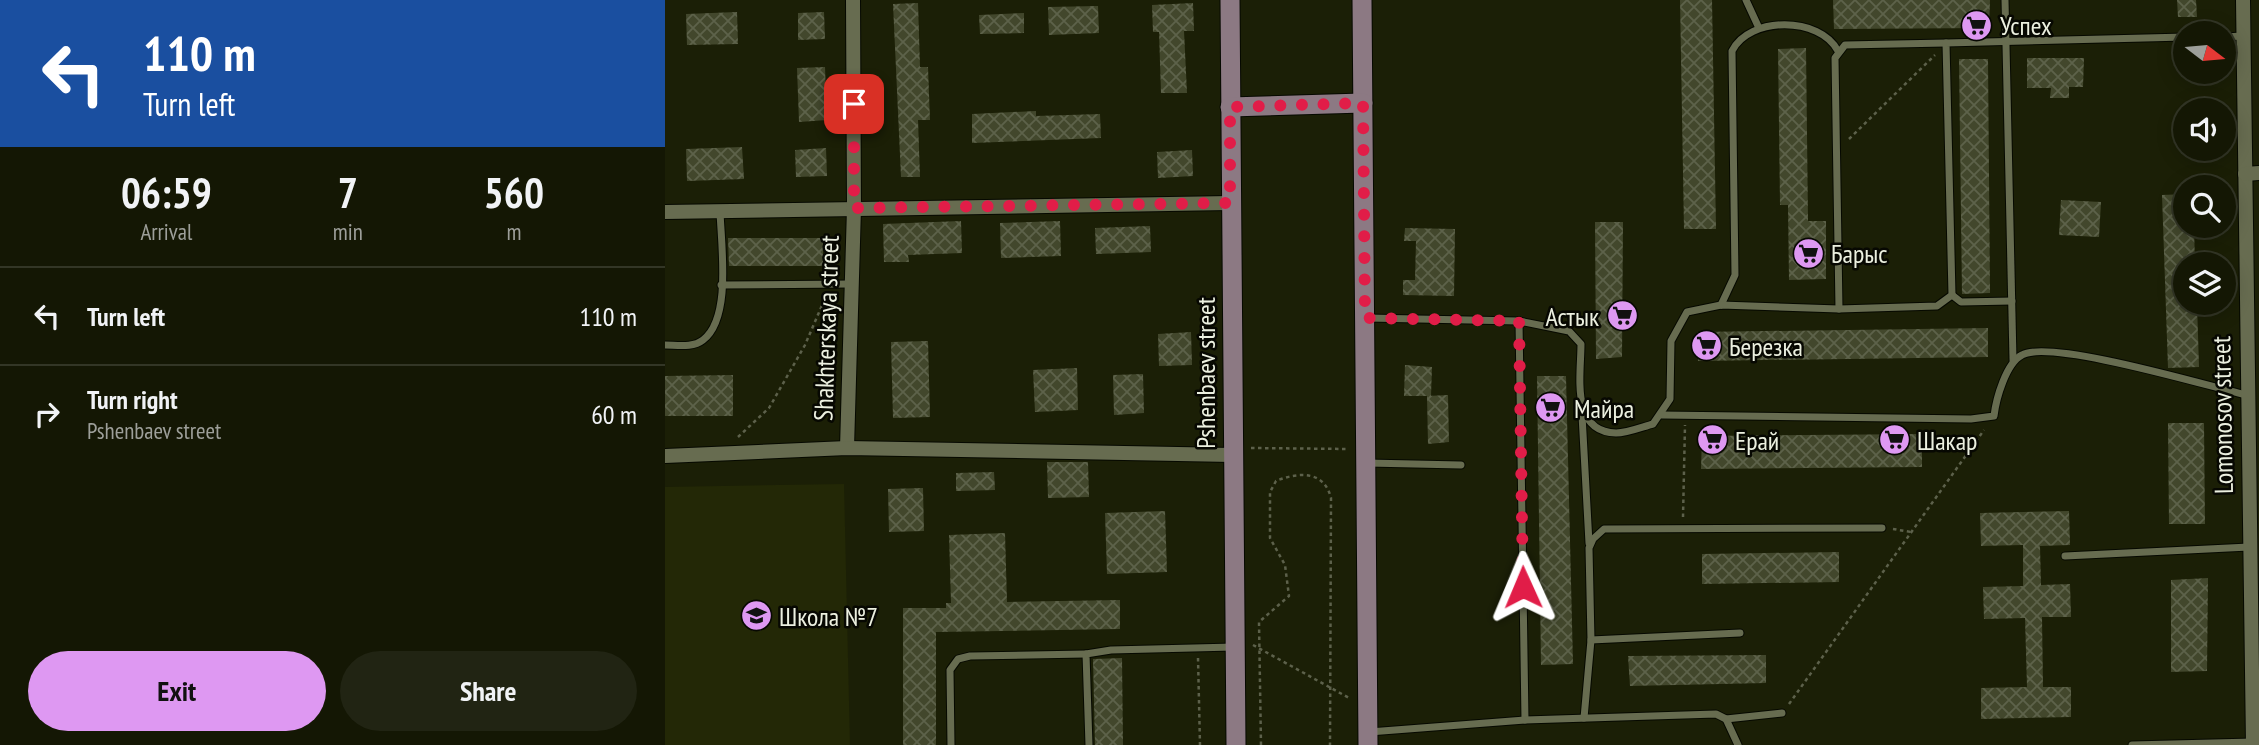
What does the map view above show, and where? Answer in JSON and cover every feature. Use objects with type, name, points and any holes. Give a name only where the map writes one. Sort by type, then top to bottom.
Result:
[{"type":"main road","name":"Pshenbaev street","points":[[1230,0],[1236,745]]},
{"type":"main road","points":[[1362,0],[1368,738]]},
{"type":"main road","points":[[1230,107],[1363,103]]},
{"type":"street","name":"Shakhterskaya street","points":[[847,448],[854,208],[853,0]]},
{"type":"street","name":"Lomonosov street","points":[[2243,0],[2252,173],[2246,395],[2253,475],[2249,547],[2256,717],[2253,744]]},
{"type":"street","points":[[665,212],[1230,203]]},
{"type":"street","name":"Shakhterskaya street","points":[[665,456],[847,448],[1232,451]]},
{"type":"lane","points":[[1746,0],[1758,26]]},
{"type":"lane","points":[[1662,415],[1971,419],[1994,416],[1996,403],[2014,360],[2005,0]]},
{"type":"lane","points":[[1721,304],[1735,275],[1732,51],[1739,38],[1758,26],[1810,27],[1832,39],[1838,51]]},
{"type":"lane","points":[[2237,36],[2243,36]]},
{"type":"lane","points":[[1839,309],[1835,58],[1845,45],[2173,37]]},
{"type":"lane","points":[[1946,43],[1952,295]]},
{"type":"lane","points":[[665,345],[691,345],[703,340],[716,322],[721,285],[720,211]]},
{"type":"lane","points":[[721,285],[852,284]]},
{"type":"lane","points":[[1952,295],[1961,302],[2012,301]]},
{"type":"lane","points":[[1581,404],[1587,420],[1595,429],[1616,433],[1653,425],[1670,400],[1669,352],[1677,327],[1687,312],[1721,304],[1839,309],[1937,306],[1952,295]]},
{"type":"lane","points":[[1365,318],[1519,321],[1569,331],[1581,344],[1591,640],[1584,718]]},
{"type":"lane","points":[[1519,321],[1525,720]]},
{"type":"lane","points":[[2014,360],[2025,353],[2039,351],[2109,361],[2246,395]]},
{"type":"lane","points":[[1367,456],[1461,465]]},
{"type":"lane","points":[[1589,548],[1593,539],[1604,529],[1882,528]]},
{"type":"lane","points":[[2065,556],[2249,547]]},
{"type":"lane","points":[[1591,640],[1740,633]]},
{"type":"lane","points":[[951,745],[950,670],[958,659],[970,656],[1198,648],[1235,643]]},
{"type":"lane","points":[[1086,654],[1089,745]]},
{"type":"lane","points":[[1368,738],[1525,720],[1716,714],[1726,719],[1782,713]]},
{"type":"lane","points":[[1726,719],[1738,745]]},
{"type":"lane","points":[[2132,745],[2253,744]]},
{"type":"path","points":[[1837,150],[1946,43]]},
{"type":"path","points":[[720,453],[769,408],[805,345],[832,284]]},
{"type":"path","points":[[1683,528],[1685,415]]},
{"type":"path","points":[[1782,713],[1994,416]]},
{"type":"path","points":[[1232,451],[1367,456]]},
{"type":"path","points":[[1261,745],[1259,622],[1289,596],[1285,565],[1270,538],[1270,492],[1276,481],[1294,473],[1310,475],[1328,488],[1331,498],[1330,745]]},
{"type":"path","points":[[1882,528],[1911,532]]},
{"type":"path","points":[[1235,643],[1261,648],[1330,686],[1345,698],[1368,701]]},
{"type":"path","points":[[1198,648],[1200,745]]},
{"type":"shaded area","name":"Школа №7","points":[[844,484],[850,745],[665,745],[665,487]]},
{"type":"building","points":[[1680,0],[1712,0],[1716,229],[1684,229]]},
{"type":"building","points":[[1833,0],[1990,0],[1989,28],[1834,29]]},
{"type":"building","points":[[2177,0],[2196,0],[2197,17],[2178,17]]},
{"type":"building","points":[[918,3],[920,67],[928,67],[930,120],[918,120],[920,177],[901,177],[893,4]]},
{"type":"building","points":[[1193,3],[1194,31],[1184,31],[1187,93],[1161,93],[1159,32],[1153,32],[1152,5]]},
{"type":"building","points":[[1098,6],[1099,33],[1049,35],[1048,7]]},
{"type":"building","points":[[737,12],[738,44],[687,45],[686,14]]},
{"type":"building","points":[[824,12],[825,39],[798,40],[798,13]]},
{"type":"building","points":[[1024,13],[1024,33],[980,34],[979,15]]},
{"type":"building","points":[[1806,48],[1808,221],[1826,221],[1826,279],[1789,280],[1788,205],[1780,205],[1778,49]]},
{"type":"building","points":[[2027,58],[2084,58],[2083,87],[2069,87],[2069,98],[2050,98],[2051,88],[2027,88]]},
{"type":"building","points":[[1959,59],[1988,59],[1990,293],[1962,294]]},
{"type":"building","points":[[825,67],[827,120],[799,122],[797,68]]},
{"type":"building","points":[[1036,111],[1036,116],[1100,114],[1101,138],[972,143],[972,114]]},
{"type":"building","points":[[742,147],[744,179],[687,181],[686,149]]},
{"type":"building","points":[[826,148],[827,176],[796,177],[795,150]]},
{"type":"building","points":[[1192,150],[1193,176],[1158,178],[1157,152]]},
{"type":"building","points":[[2162,195],[2173,195],[2173,238],[2194,238],[2195,252],[2173,252],[2173,315],[2197,315],[2199,367],[2168,368]]},
{"type":"building","points":[[2061,200],[2101,202],[2099,237],[2059,235]]},
{"type":"building","points":[[961,221],[962,253],[908,255],[909,262],[884,262],[883,224]]},
{"type":"building","points":[[1060,221],[1061,256],[1001,258],[1000,223]]},
{"type":"building","points":[[1595,222],[1623,222],[1622,357],[1596,359]]},
{"type":"building","points":[[1150,226],[1151,252],[1096,254],[1095,228]]},
{"type":"building","points":[[1405,228],[1455,229],[1454,296],[1403,295],[1403,280],[1415,280],[1416,241],[1404,241]]},
{"type":"building","points":[[728,238],[823,238],[823,266],[729,266]]},
{"type":"building","points":[[1988,328],[1988,357],[1698,361],[1697,332]]},
{"type":"building","points":[[1191,332],[1192,365],[1159,366],[1158,334]]},
{"type":"building","points":[[928,341],[930,417],[893,418],[891,342]]},
{"type":"building","points":[[1405,365],[1432,367],[1431,396],[1404,396]]},
{"type":"building","points":[[1077,368],[1078,410],[1035,412],[1033,370]]},
{"type":"building","points":[[1143,374],[1144,413],[1114,415],[1113,375]]},
{"type":"building","points":[[733,375],[733,416],[665,416],[665,376]]},
{"type":"building","points":[[1537,376],[1566,376],[1573,664],[1541,665]]},
{"type":"building","points":[[1448,395],[1449,442],[1428,444],[1427,396]]},
{"type":"building","points":[[2168,423],[2204,423],[2205,524],[2169,524]]},
{"type":"building","points":[[1922,434],[1922,467],[1701,469],[1702,436]]},
{"type":"building","points":[[1047,462],[1088,462],[1089,497],[1048,498]]},
{"type":"building","points":[[994,472],[995,490],[956,491],[956,473]]},
{"type":"building","points":[[923,488],[924,531],[889,532],[888,489]]},
{"type":"building","points":[[1165,511],[1167,572],[1107,574],[1105,513]]},
{"type":"building","points":[[2069,511],[2070,545],[2040,546],[2041,585],[2070,584],[2071,617],[2042,617],[2043,687],[2071,687],[2071,717],[1981,719],[1981,688],[2027,687],[2025,618],[1984,619],[1983,587],[2023,586],[2023,545],[1981,546],[1980,513]]},
{"type":"building","points":[[1005,533],[1007,602],[1120,600],[1120,629],[936,632],[936,745],[903,745],[903,608],[946,608],[946,603],[951,603],[949,535]]},
{"type":"building","points":[[1839,552],[1839,582],[1702,584],[1702,554]]},
{"type":"building","points":[[2208,578],[2207,671],[2171,672],[2171,580]]},
{"type":"building","points":[[1766,655],[1766,683],[1630,686],[1628,656]]},
{"type":"building","points":[[1122,658],[1123,745],[1095,745],[1093,659]]},
{"type":"place","name":"Успех","points":[[1977,25]]},
{"type":"place","name":"Барыс","points":[[1808,253]]},
{"type":"place","name":"Астык","points":[[1622,316]]},
{"type":"place","name":"Березка","points":[[1706,346]]},
{"type":"place","name":"Майра","points":[[1551,408]]},
{"type":"place","name":"Ерай","points":[[1712,440]]},
{"type":"place","name":"Шакар","points":[[1894,440]]},
{"type":"place","name":"Школа №7","points":[[756,616]]},
{"type":"route","points":[[854,104],[854,208],[1230,203],[1230,107],[1363,103],[1365,318],[1455,322],[1519,321],[1523,587]]}]
